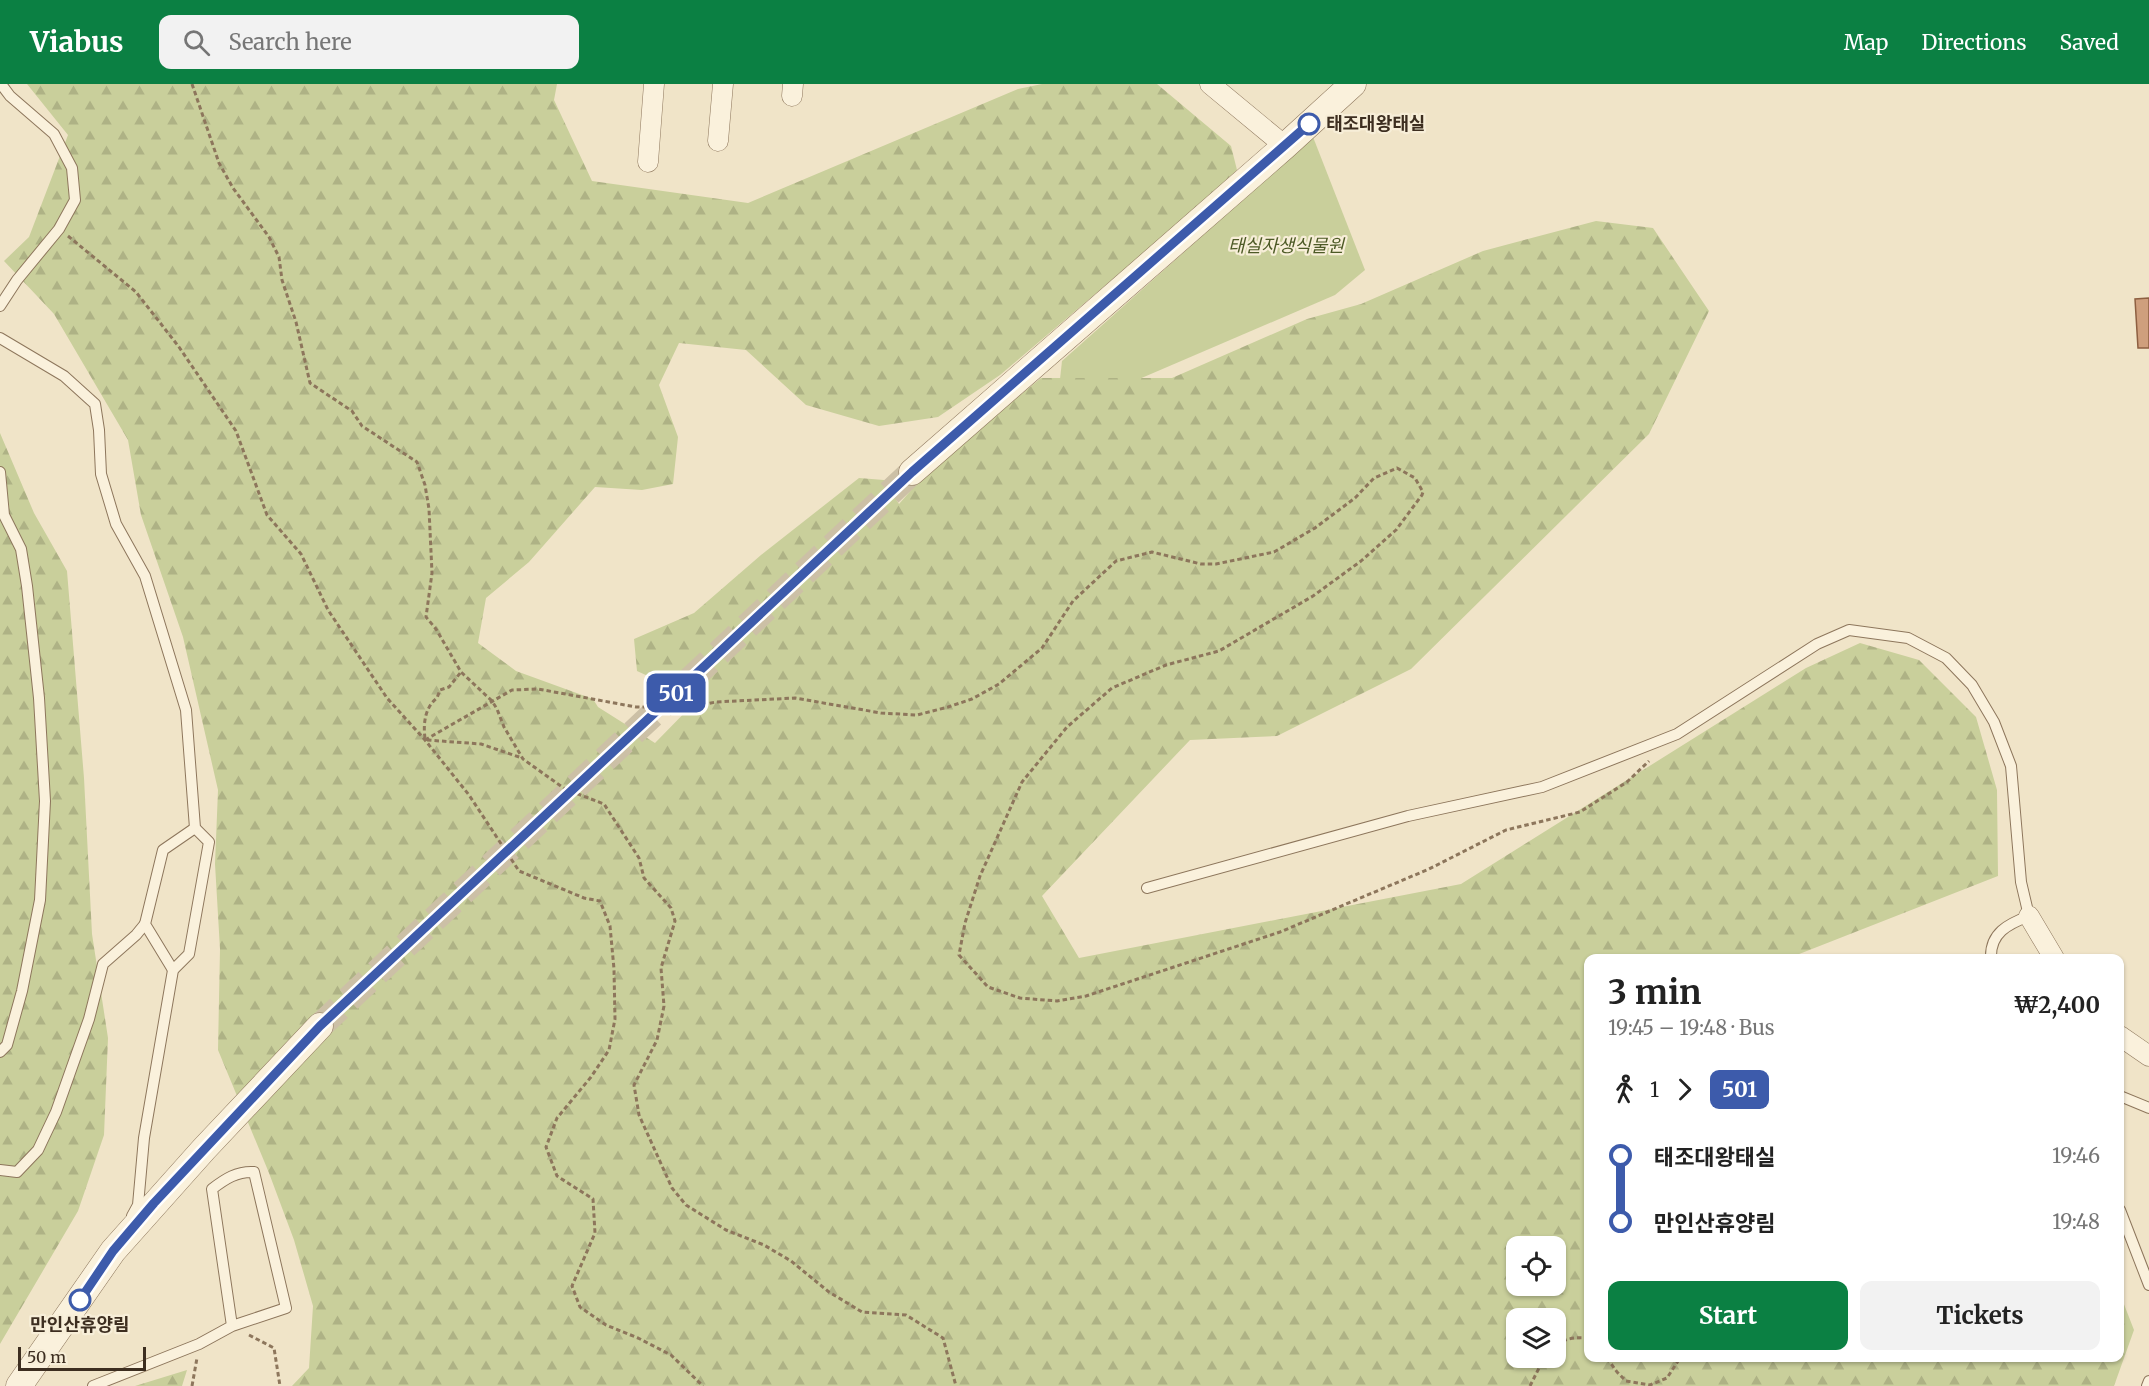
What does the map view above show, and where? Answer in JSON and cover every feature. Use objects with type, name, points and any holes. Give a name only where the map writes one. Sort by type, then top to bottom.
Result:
[{"type":"street","points":[[648,162],[654,84]]},
{"type":"street","points":[[718,141],[723,84]]},
{"type":"street","points":[[1211,84],[1285,146]]},
{"type":"street","points":[[912,472],[1353,84]]},
{"type":"street","points":[[2029,916],[2052,954]]},
{"type":"street","points":[[19,1386],[113,1251],[204,1149],[320,1026]]},
{"type":"street","points":[[2124,1039],[2149,1056]]},
{"type":"lane","points":[[0,306],[17,279],[59,229],[75,200],[72,168],[54,134],[10,96],[1,84]]},
{"type":"lane","points":[[0,338],[64,376],[95,404],[101,474],[116,524],[146,576],[186,710],[195,828],[209,842],[189,954],[173,970],[144,1138],[138,1205],[113,1251]]},
{"type":"lane","points":[[0,472],[4,515],[21,549],[27,586],[38,687],[45,801],[40,900],[22,991],[7,1045],[0,1052]]},
{"type":"lane","points":[[1147,888],[1408,816],[1542,787],[1677,734],[1817,644],[1849,630],[1908,638],[1946,658],[1972,686],[1994,722],[2011,766],[2021,882],[2029,916],[2007,924],[1997,934],[1992,954]]},
{"type":"lane","points":[[0,1170],[17,1172],[38,1150],[56,1112],[86,1029],[103,964],[145,924],[164,850],[195,828]]},
{"type":"lane","points":[[145,924],[173,970]]},
{"type":"lane","points":[[2124,1098],[2149,1108]]},
{"type":"lane","points":[[93,1386],[199,1344],[232,1326],[285,1308],[254,1172],[242,1171],[225,1179],[212,1189],[232,1326]]},
{"type":"lane","points":[[2124,1220],[2149,1285]]},
{"type":"lane","points":[[2147,1386],[2149,1381]]},
{"type":"path","points":[[192,84],[219,164],[233,188],[269,237],[279,258],[282,280],[296,322],[310,383],[352,411],[362,426],[417,462],[425,485],[429,509],[432,573],[426,617],[436,628],[460,672],[492,701],[504,728],[523,759]]},
{"type":"path","points":[[59,229],[136,292],[179,347],[236,431],[267,515],[301,554],[328,610],[387,698],[425,740],[469,795],[519,871],[584,898],[600,901],[610,926],[614,969],[615,1018],[609,1050],[591,1077],[557,1118],[546,1147],[557,1176],[593,1199],[595,1233],[572,1286],[580,1306],[606,1325],[671,1355],[703,1386]]},
{"type":"path","points":[[425,740],[512,690],[538,689],[636,707],[689,707],[716,702],[795,698],[881,713],[917,715],[938,710],[972,699],[999,684],[1042,648],[1072,601],[1116,561],[1152,552],[1201,564],[1216,564],[1274,552],[1315,528],[1355,498],[1374,478],[1397,468],[1415,478],[1423,492],[1422,495],[1396,530],[1361,561],[1312,596],[1219,651],[1166,665],[1112,688],[1067,727],[1022,782],[980,876],[964,922],[959,955],[988,987],[1020,998],[1057,1001],[1086,996],[1280,933],[1429,869],[1506,830],[1580,812],[1627,782],[1652,758]]},
{"type":"path","points":[[425,740],[423,725],[431,703],[437,698],[440,690],[449,687],[460,672]]},
{"type":"path","points":[[425,740],[481,744],[523,759],[564,789],[604,804],[639,858],[644,878],[671,908],[675,921],[661,968],[664,1006],[657,1040],[634,1085],[639,1115],[672,1188],[686,1204],[726,1230],[764,1245],[791,1261],[829,1292],[862,1312],[906,1315],[943,1338],[956,1386]]},
{"type":"path","points":[[232,1326],[274,1348],[280,1386]]},
{"type":"path","points":[[1566,1339],[1584,1338]]},
{"type":"path","points":[[192,1386],[199,1344]]},
{"type":"path","points":[[1610,1362],[1626,1381],[1650,1385],[1667,1378],[1677,1362]]},
{"type":"path","points":[[1530,1386],[1539,1368]]},
{"type":"green space","points":[[27,84],[557,84],[554,100],[592,181],[748,203],[1018,89],[1042,84],[1157,84],[1231,146],[1237,170],[1195,209],[1000,375],[938,417],[879,426],[806,405],[746,350],[679,343],[659,385],[678,437],[673,484],[642,490],[595,487],[529,562],[486,598],[478,643],[516,671],[593,699],[598,707],[655,743],[698,699],[637,671],[634,639],[694,613],[761,555],[859,478],[884,480],[899,504],[928,471],[1041,378],[1172,378],[1307,319],[1361,304],[1483,251],[1596,221],[1653,228],[1709,311],[1649,434],[1411,669],[1277,736],[1190,740],[1042,896],[1079,958],[1461,884],[1806,668],[1860,643],[1919,660],[1976,717],[1997,790],[1998,876],[1799,954],[1584,954],[1584,1362],[2123,1362],[2114,1386],[292,1386],[309,1368],[313,1306],[294,1240],[218,1050],[220,949],[215,864],[218,790],[183,637],[141,515],[128,440],[54,314],[4,261],[29,237],[68,135]]},
{"type":"green space","name":"태실자생식물원","points":[[1313,137],[1365,270],[1335,295],[1074,407],[1059,388],[1062,361]]},
{"type":"green space","points":[[0,433],[34,513],[67,571],[84,778],[92,934],[108,1038],[104,1135],[78,1211],[0,1344]]},
{"type":"green space","points":[[2124,1304],[2134,1330],[2124,1358]]},
{"type":"green space","points":[[187,1370],[182,1386],[135,1386]]},
{"type":"building","points":[[2149,298],[2149,348],[2138,348],[2135,299]]},
{"type":"tunnel","points":[[320,1026],[912,472]]},
{"type":"bus line","name":"501","points":[[80,1300],[113,1251],[154,1203],[320,1026],[912,472],[1309,124]]},
{"type":"place","name":"태조대왕태실","points":[[1309,124]]},
{"type":"place","name":"만인산휴양림","points":[[80,1300]]}]
